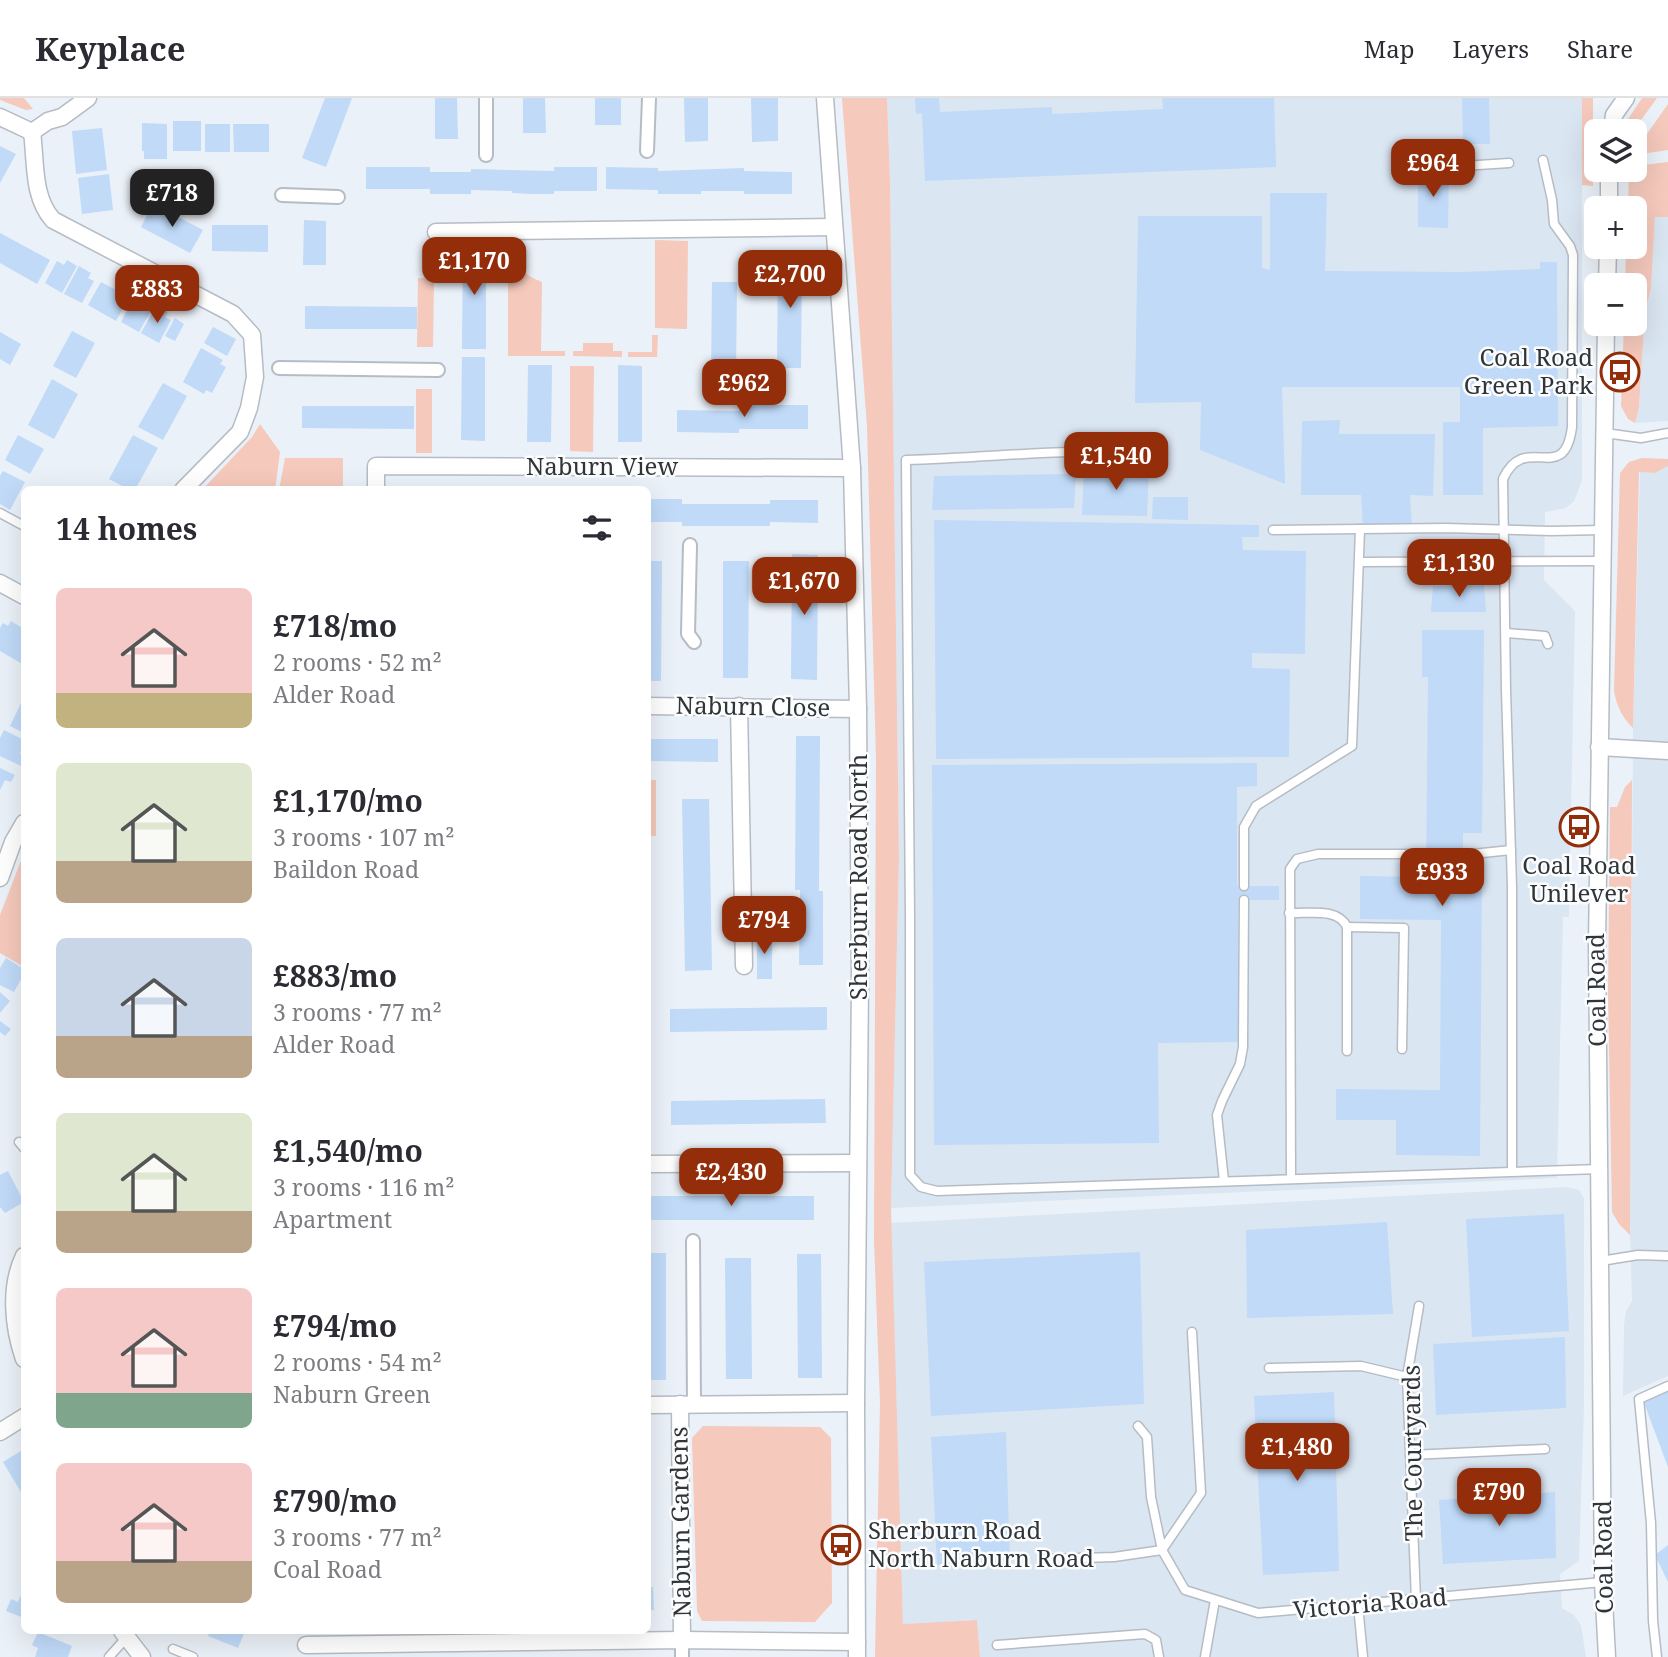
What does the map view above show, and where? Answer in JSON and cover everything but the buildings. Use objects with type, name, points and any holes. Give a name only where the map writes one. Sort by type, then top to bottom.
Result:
[{"type":"street","points":[[32,132],[48,121],[62,117],[88,98]]},
{"type":"street","points":[[486,98],[486,155]]},
{"type":"street","points":[[647,151],[649,98]]},
{"type":"street","name":"Sherburn Road North","points":[[825,98],[852,468],[858,709],[860,983],[856,1402],[857,1649]]},
{"type":"street","points":[[1614,119],[1626,98]]},
{"type":"street","points":[[0,117],[32,132]]},
{"type":"street","points":[[32,132],[39,196],[44,209],[53,220],[233,314],[252,335],[255,377],[250,408],[240,432],[187,486]]},
{"type":"street","points":[[282,195],[338,197]]},
{"type":"street","points":[[436,232],[835,228]]},
{"type":"street","name":"Coal Road","points":[[1606,336],[1597,944],[1603,1582],[1607,1657]]},
{"type":"street","points":[[279,368],[438,370]]},
{"type":"street","name":"Naburn View","points":[[376,486],[376,466],[852,468]]},
{"type":"street","points":[[690,545],[688,634],[694,642]]},
{"type":"street","points":[[0,583],[21,594]]},
{"type":"street","name":"Naburn Close","points":[[651,706],[858,709]]},
{"type":"street","points":[[739,706],[744,966]]},
{"type":"street","points":[[1599,747],[1668,751]]},
{"type":"street","points":[[0,878],[21,828]]},
{"type":"street","points":[[651,1164],[858,1163]]},
{"type":"street","points":[[687,1404],[693,1241]]},
{"type":"street","points":[[21,1263],[15,1298],[16,1334],[21,1350]]},
{"type":"street","points":[[651,1405],[856,1402]]},
{"type":"street","name":"Naburn Gardens","points":[[682,1640],[687,1404]]},
{"type":"street","points":[[0,1432],[21,1420]]},
{"type":"street","points":[[124,1634],[142,1657]]},
{"type":"street","points":[[682,1640],[682,1657]]},
{"type":"street","points":[[306,1645],[682,1640],[857,1649]]},
{"type":"lane","points":[[1512,1171],[1511,850],[1503,479],[1508,468],[1526,457],[1551,458],[1563,453],[1570,442],[1572,427],[1573,255],[1554,223],[1543,160]]},
{"type":"lane","points":[[1463,166],[1509,163]]},
{"type":"lane","points":[[1605,433],[1641,438],[1668,433]]},
{"type":"lane","points":[[1140,451],[1080,450],[906,460],[909,1175],[921,1187],[937,1191],[1600,1169]]},
{"type":"lane","points":[[0,513],[21,524]]},
{"type":"lane","points":[[1244,886],[1244,827],[1256,806],[1352,746],[1360,528]]},
{"type":"lane","points":[[1273,530],[1603,530]]},
{"type":"lane","points":[[1359,562],[1603,561]]},
{"type":"lane","points":[[1506,633],[1545,636],[1548,644]]},
{"type":"lane","points":[[1463,855],[1511,850]]},
{"type":"lane","points":[[1291,1179],[1290,869],[1297,859],[1318,854],[1426,854]]},
{"type":"lane","points":[[1224,1181],[1217,1115],[1240,1064],[1243,1047],[1244,900]]},
{"type":"lane","points":[[1289,914],[1331,914],[1341,918],[1347,927],[1347,1051]]},
{"type":"lane","points":[[1347,927],[1404,928],[1402,1049]]},
{"type":"lane","points":[[1601,1261],[1638,1255],[1668,1256]]},
{"type":"lane","name":"The Courtyards","points":[[1416,1600],[1407,1377],[1419,1306]]},
{"type":"lane","points":[[1048,1559],[1114,1557],[1162,1550],[1201,1493],[1192,1332]]},
{"type":"lane","points":[[1269,1368],[1361,1366],[1407,1377]]},
{"type":"lane","points":[[1657,1657],[1653,1621],[1651,1523],[1639,1399],[1668,1386]]},
{"type":"lane","name":"Victoria Road","points":[[1138,1426],[1147,1437],[1151,1497],[1162,1550],[1185,1590],[1258,1613],[1603,1582]]},
{"type":"lane","points":[[1410,1455],[1545,1449]]},
{"type":"lane","points":[[1205,1657],[1215,1600]]},
{"type":"lane","points":[[1358,1605],[1363,1657]]},
{"type":"lane","points":[[997,1645],[1145,1633],[1156,1640],[1159,1657]]},
{"type":"lane","points":[[110,1657],[124,1634]]},
{"type":"lane","points":[[173,1649],[192,1657]]},
{"type":"shaded area","points":[[0,98],[24,98],[33,109],[26,110]]},
{"type":"shaded area","points":[[842,98],[887,98],[899,856],[891,1208],[903,1624],[977,1620],[980,1657],[875,1657],[880,1403],[874,1241],[876,758],[867,426]]},
{"type":"shaded area","points":[[887,98],[1582,98],[1582,481],[1574,501],[1566,508],[1545,512],[1544,580],[1575,611],[1569,917],[1563,917],[1557,1178],[891,1208],[899,856]]},
{"type":"shaded area","points":[[1582,98],[1593,98],[1593,119],[1584,119],[1584,182],[1593,182],[1593,186],[1582,185]]},
{"type":"shaded area","points":[[1642,98],[1657,98],[1642,119],[1628,119]]},
{"type":"shaded area","points":[[1668,104],[1668,150],[1647,153],[1647,134]]},
{"type":"shaded area","points":[[1668,162],[1668,217],[1655,217],[1651,288],[1647,304],[1647,273],[1625,273],[1626,259],[1647,259],[1647,196],[1628,196],[1629,182],[1647,182],[1647,165]]},
{"type":"shaded area","points":[[1655,217],[1668,217],[1668,421],[1635,423],[1639,407],[1643,336],[1647,336],[1647,304],[1651,288]]},
{"type":"shaded area","points":[[655,240],[688,241],[687,329],[655,328]]},
{"type":"shaded area","points":[[508,245],[511,245],[521,268],[542,282],[541,351],[565,351],[565,356],[508,356]]},
{"type":"shaded area","points":[[418,278],[434,279],[433,347],[417,347]]},
{"type":"shaded area","points":[[652,335],[658,335],[657,357],[628,357],[628,352],[652,352]]},
{"type":"shaded area","points":[[1624,336],[1643,336],[1639,407],[1635,423],[1628,419],[1621,406]]},
{"type":"shaded area","points":[[583,343],[613,343],[613,351],[622,351],[622,357],[573,356],[573,351],[583,351]]},
{"type":"shaded area","points":[[570,366],[594,366],[593,452],[570,451]]},
{"type":"shaded area","points":[[416,389],[432,389],[432,453],[416,453]]},
{"type":"shaded area","points":[[260,424],[280,452],[276,486],[206,486],[252,437]]},
{"type":"shaded area","points":[[285,458],[343,458],[343,486],[280,486]]},
{"type":"shaded area","points":[[1642,458],[1668,459],[1668,466],[1655,473],[1639,472],[1633,728],[1620,711],[1614,691],[1620,473],[1629,462]]},
{"type":"shaded area","points":[[1668,466],[1668,1376],[1623,1396],[1624,1324],[1632,1301],[1630,1235],[1633,728],[1640,472],[1655,473]]},
{"type":"shaded area","points":[[651,780],[656,780],[656,836],[651,836]]},
{"type":"shaded area","points":[[1632,780],[1630,1235],[1612,1212],[1608,993],[1610,807],[1617,807],[1625,787]]},
{"type":"shaded area","points":[[21,861],[21,965],[0,953],[0,915]]},
{"type":"shaded area","points":[[1567,1187],[1579,1190],[1584,1198],[1584,1407],[1579,1561],[1560,1574],[1562,1608],[1574,1615],[1581,1625],[1586,1657],[980,1657],[977,1620],[903,1624],[891,1223]]},
{"type":"shaded area","points":[[703,1426],[820,1427],[831,1438],[832,1603],[815,1622],[702,1621],[697,1611],[692,1438]]},
{"type":"place","name":"Coal Road Green Park","points":[[1620,372]]},
{"type":"place","name":"Coal Road Unilever","points":[[1579,827]]},
{"type":"place","name":"Sherburn Road North Naburn Road","points":[[841,1545]]}]
